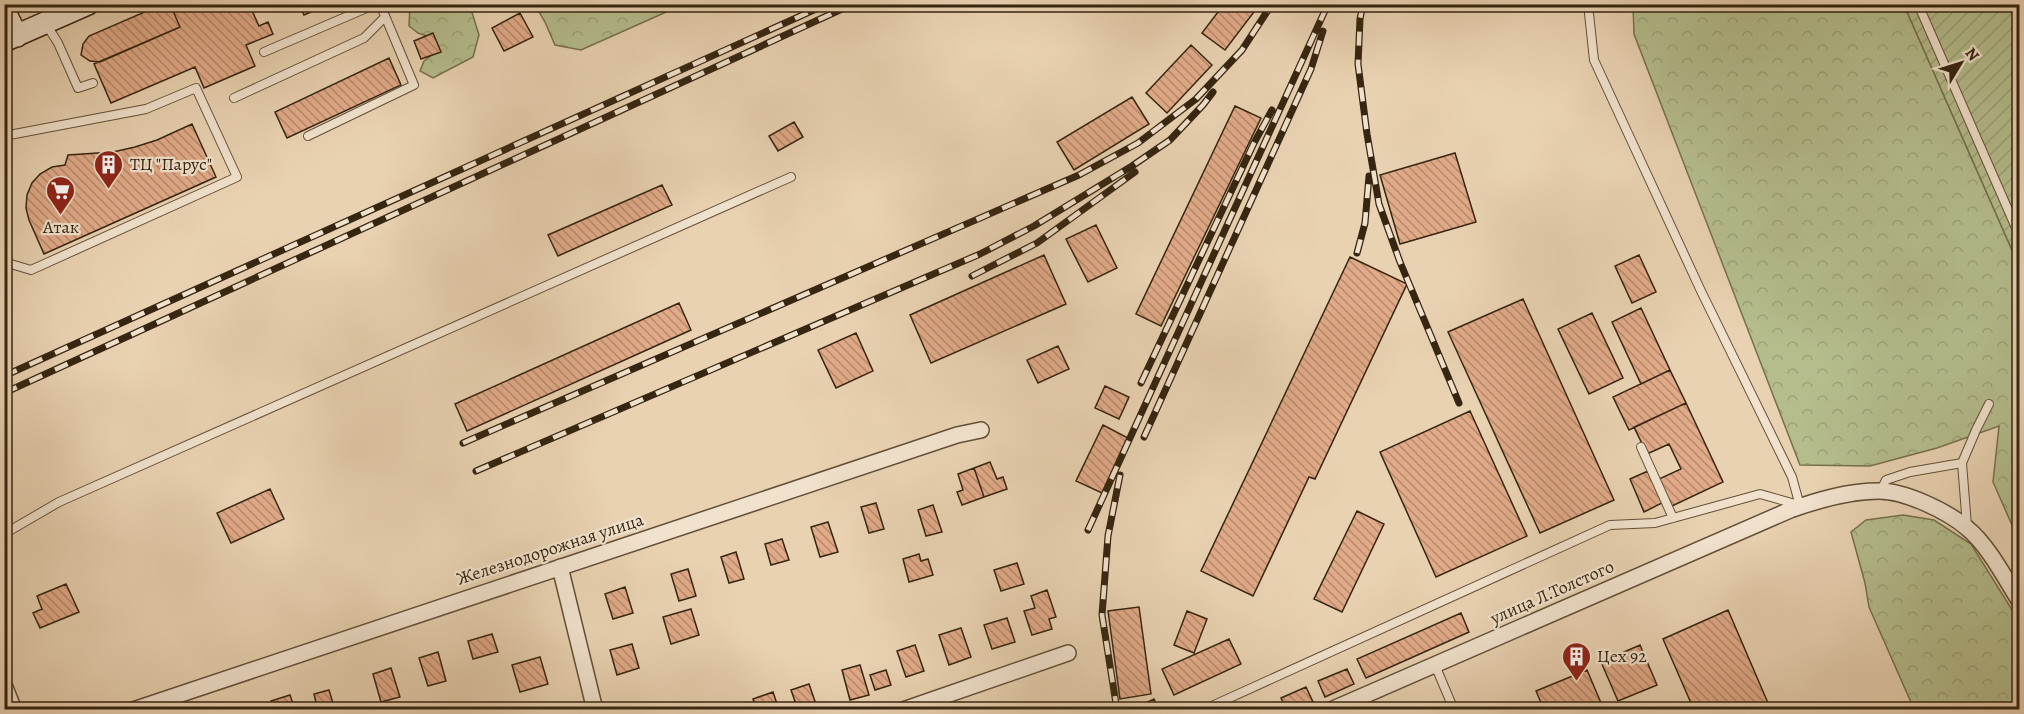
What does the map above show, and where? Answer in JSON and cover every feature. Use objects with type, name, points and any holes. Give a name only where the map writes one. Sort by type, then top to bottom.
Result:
[{"type":"street","points":[[4,10],[11,39],[88,4]]},
{"type":"street","name":"Железнодорожная улица","points":[[132,710],[957,435],[981,430]]},
{"type":"street","name":"улица Л.Толстого","points":[[1330,710],[1795,508],[1829,497],[1880,491],[1912,498],[1942,512],[1967,528],[1997,563],[2019,602]]},
{"type":"street","points":[[560,567],[595,710]]},
{"type":"street","points":[[903,710],[1068,653]]},
{"type":"street","points":[[4,685],[14,710]]},
{"type":"lane","points":[[264,51],[378,4],[385,17],[414,86],[308,136]]},
{"type":"lane","points":[[1203,710],[1611,525],[1656,523],[1760,494],[1795,508],[1792,477],[1701,291],[1594,60],[1588,4]]},
{"type":"lane","points":[[1918,4],[2019,237]]},
{"type":"lane","points":[[234,98],[364,38],[385,17]]},
{"type":"lane","points":[[45,23],[58,44],[78,88],[93,83]]},
{"type":"lane","points":[[4,136],[146,109],[196,88],[237,177],[31,270],[4,262]]},
{"type":"lane","points":[[4,534],[59,502],[791,177]]},
{"type":"lane","points":[[1967,528],[1962,463],[1989,404]]},
{"type":"lane","points":[[1641,447],[1673,518]]},
{"type":"lane","points":[[1880,491],[1886,480],[1910,472],[1962,463]]},
{"type":"lane","points":[[1435,665],[1454,710]]},
{"type":"green space","points":[[410,5],[472,5],[470,6],[479,35],[473,57],[433,78],[420,71],[424,61],[436,52],[433,38],[418,33],[409,26]]},
{"type":"green space","points":[[535,5],[682,5],[581,50],[555,45]]},
{"type":"green space","points":[[1633,5],[1904,5],[2019,266],[2019,541],[1993,482],[1999,426],[1937,448],[1870,466],[1800,465],[1634,34]]},
{"type":"green space","points":[[1904,5],[2019,5],[2019,266]]},
{"type":"green space","points":[[1903,515],[1934,520],[1971,544],[2019,621],[2019,709],[1914,709],[1869,607],[1851,532],[1866,520]]},
{"type":"building","points":[[163,4],[170,4],[180,27],[100,62],[90,61],[81,55],[83,44],[89,36]]},
{"type":"building","points":[[170,4],[249,4],[259,26],[268,22],[273,34],[246,45],[255,66],[204,88],[195,67],[111,103],[94,64],[180,27]]},
{"type":"building","points":[[299,4],[330,4],[304,15]]},
{"type":"building","points":[[1224,4],[1260,4],[1225,50],[1202,33]]},
{"type":"building","points":[[520,13],[533,37],[504,51],[492,28]]},
{"type":"building","points":[[433,33],[441,52],[421,59],[414,41]]},
{"type":"building","points":[[1191,45],[1212,65],[1167,113],[1146,93]]},
{"type":"building","points":[[389,58],[401,85],[287,138],[275,112]]},
{"type":"building","points":[[1132,97],[1149,124],[1074,170],[1057,142]]},
{"type":"building","points":[[1235,106],[1261,118],[1161,326],[1136,314]]},
{"type":"building","points":[[794,122],[803,137],[778,151],[769,136]]},
{"type":"building","name":"ТЦ \"Парус\"","points":[[192,124],[216,177],[44,254],[26,208],[27,195],[32,183],[40,174],[52,167],[65,165],[68,155],[113,152],[135,147]]},
{"type":"building","points":[[1455,153],[1476,222],[1400,244],[1380,175]]},
{"type":"building","points":[[662,185],[672,205],[558,256],[548,235]]},
{"type":"building","points":[[1096,225],[1117,268],[1088,282],[1066,239]]},
{"type":"building","points":[[1044,255],[1066,304],[931,363],[910,315]]},
{"type":"building","points":[[1639,255],[1656,292],[1632,303],[1615,266]]},
{"type":"building","points":[[1350,257],[1407,284],[1315,479],[1309,477],[1253,596],[1201,571]]},
{"type":"building","points":[[1523,299],[1614,500],[1540,533],[1448,332]]},
{"type":"building","points":[[679,303],[691,330],[467,431],[455,404]]},
{"type":"building","points":[[1641,308],[1670,370],[1641,384],[1612,322]]},
{"type":"building","points":[[1592,313],[1623,378],[1589,394],[1558,329]]},
{"type":"building","points":[[856,333],[873,371],[836,388],[818,350]]},
{"type":"building","points":[[1058,346],[1069,369],[1038,383],[1027,360]]},
{"type":"building","points":[[1670,370],[1686,403],[1629,430],[1613,397]]},
{"type":"building","points":[[1105,386],[1129,397],[1119,419],[1095,408]]},
{"type":"building","points":[[1686,403],[1723,482],[1672,506],[1659,479],[1681,469],[1669,444],[1647,454],[1634,427]]},
{"type":"building","points":[[1470,411],[1527,536],[1436,577],[1380,452]]},
{"type":"building","points":[[1103,425],[1128,438],[1102,493],[1076,481]]},
{"type":"building","points":[[990,462],[997,479],[1003,477],[1007,489],[984,497],[974,468]]},
{"type":"building","points":[[974,468],[984,497],[962,505],[957,492],[963,490],[958,474]]},
{"type":"building","points":[[1648,471],[1662,503],[1644,512],[1630,479]]},
{"type":"building","points":[[270,489],[284,519],[231,543],[217,513]]},
{"type":"building","points":[[876,503],[884,529],[869,533],[861,507]]},
{"type":"building","points":[[933,505],[942,532],[926,536],[918,510]]},
{"type":"building","points":[[1357,511],[1384,524],[1342,612],[1314,599]]},
{"type":"building","points":[[828,522],[838,552],[820,557],[811,527]]},
{"type":"building","points":[[782,539],[789,560],[771,565],[765,544]]},
{"type":"building","points":[[736,552],[744,579],[729,583],[721,557]]},
{"type":"building","points":[[919,554],[921,561],[928,559],[933,575],[909,582],[903,559]]},
{"type":"building","points":[[1017,563],[1024,584],[1001,591],[994,570]]},
{"type":"building","points":[[688,569],[696,596],[679,601],[671,574]]},
{"type":"building","points":[[66,584],[79,612],[40,628],[33,613],[42,609],[37,596]]},
{"type":"building","points":[[625,587],[633,613],[613,619],[605,594]]},
{"type":"building","points":[[1047,590],[1056,617],[1049,619],[1052,629],[1032,635],[1024,611],[1035,608],[1031,596]]},
{"type":"building","points":[[1139,607],[1151,694],[1120,699],[1108,611]]},
{"type":"building","points":[[691,609],[699,635],[671,644],[663,617]]},
{"type":"building","points":[[1728,610],[1771,710],[1694,710],[1663,639]]},
{"type":"building","points":[[1187,611],[1207,619],[1194,653],[1174,645]]},
{"type":"building","points":[[1461,613],[1469,632],[1366,678],[1357,659]]},
{"type":"building","points":[[1007,618],[1015,642],[992,649],[984,625]]},
{"type":"building","points":[[961,628],[971,657],[949,665],[939,635]]},
{"type":"building","points":[[492,634],[498,652],[473,659],[468,641]]},
{"type":"building","points":[[1229,639],[1241,664],[1174,695],[1162,669]]},
{"type":"building","points":[[632,644],[639,668],[617,675],[610,650]]},
{"type":"building","points":[[915,645],[924,671],[906,677],[897,651]]},
{"type":"building","points":[[1640,645],[1657,685],[1618,701],[1601,662]]},
{"type":"building","points":[[438,652],[446,681],[428,686],[419,658]]},
{"type":"building","points":[[540,657],[548,684],[520,692],[512,665]]},
{"type":"building","points":[[860,665],[869,695],[850,700],[842,670]]},
{"type":"building","points":[[391,668],[400,697],[381,702],[373,674]]},
{"type":"building","points":[[1347,669],[1354,684],[1325,697],[1318,681]]},
{"type":"building","points":[[886,670],[891,685],[875,690],[870,675]]},
{"type":"building","name":"Цех 92","points":[[1587,670],[1604,710],[1544,710],[1536,691]]},
{"type":"building","points":[[809,684],[818,710],[798,710],[791,690]]},
{"type":"building","points":[[1306,687],[1313,702],[1296,710],[1286,710],[1281,698]]},
{"type":"building","points":[[329,690],[335,710],[318,710],[314,694]]},
{"type":"building","points":[[773,692],[779,710],[756,710],[753,699]]},
{"type":"building","points":[[290,695],[295,710],[274,710],[271,701]]},
{"type":"building","points":[[1154,699],[1159,710],[1131,710]]},
{"type":"railway","points":[[4,376],[827,4]]},
{"type":"railway","points":[[4,393],[853,4]]},
{"type":"railway","points":[[463,443],[1079,175],[1138,143],[1196,99],[1242,50],[1272,4]]},
{"type":"railway","points":[[1088,530],[1328,4]]},
{"type":"railway","points":[[1363,4],[1358,64],[1379,204],[1400,262],[1459,403]]},
{"type":"railway","points":[[1144,437],[1311,69],[1323,31]]},
{"type":"railway","points":[[476,471],[980,254],[1034,226],[1170,140],[1213,92]]},
{"type":"railway","points":[[1141,383],[1254,143],[1272,110]]},
{"type":"railway","points":[[972,276],[1037,243],[1135,172]]},
{"type":"railway","points":[[1357,253],[1365,223],[1369,176]]},
{"type":"railway","points":[[1117,710],[1102,615],[1108,536],[1120,475]]},
{"type":"place","name":"ТЦ \"Парус\"","points":[[109,190]]},
{"type":"place","name":"Атак","points":[[61,216]]},
{"type":"place","name":"Цех 92","points":[[1576,682]]}]
